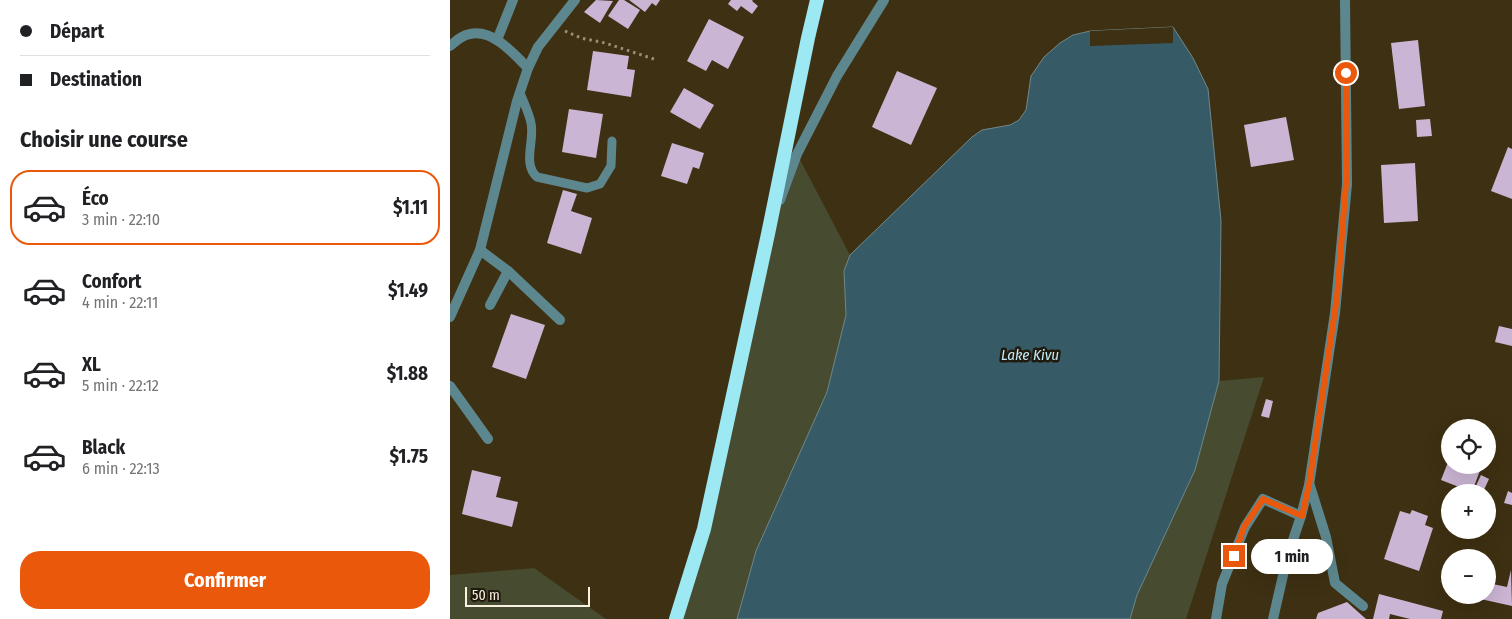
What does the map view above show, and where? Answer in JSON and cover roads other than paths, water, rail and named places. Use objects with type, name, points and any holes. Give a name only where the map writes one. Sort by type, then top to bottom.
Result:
[{"type":"highway","points":[[676,619],[704,529],[817,0]]},
{"type":"street","points":[[497,40],[513,0]]},
{"type":"street","points":[[450,317],[480,250],[528,68],[538,47],[575,0]]},
{"type":"street","points":[[768,234],[797,154],[837,76],[884,0]]},
{"type":"street","points":[[1273,619],[1287,558],[1302,516],[1309,485],[1335,313],[1346,184],[1345,0]]},
{"type":"street","points":[[450,46],[460,38],[475,33],[497,40],[528,68]]},
{"type":"street","points":[[480,250],[508,270],[560,320]]},
{"type":"street","points":[[490,306],[508,270]]},
{"type":"street","points":[[450,386],[488,439]]},
{"type":"street","points":[[1309,485],[1326,537],[1335,583],[1363,606]]},
{"type":"street","points":[[1216,618],[1222,584],[1244,527],[1263,499],[1302,516]]},
{"type":"lane","points":[[520,93],[532,124],[531,166],[532,172],[537,177],[587,188],[600,184],[611,166],[612,141]]},
{"type":"water","name":"Lake Kivu","points":[[1173,27],[1193,58],[1208,89],[1221,221],[1219,381],[1195,470],[1137,595],[1130,619],[737,619],[756,551],[827,392],[846,315],[844,271],[850,255],[972,137],[982,130],[1010,125],[1019,120],[1026,110],[1031,76],[1044,57],[1060,43],[1073,35],[1090,31]]}]
